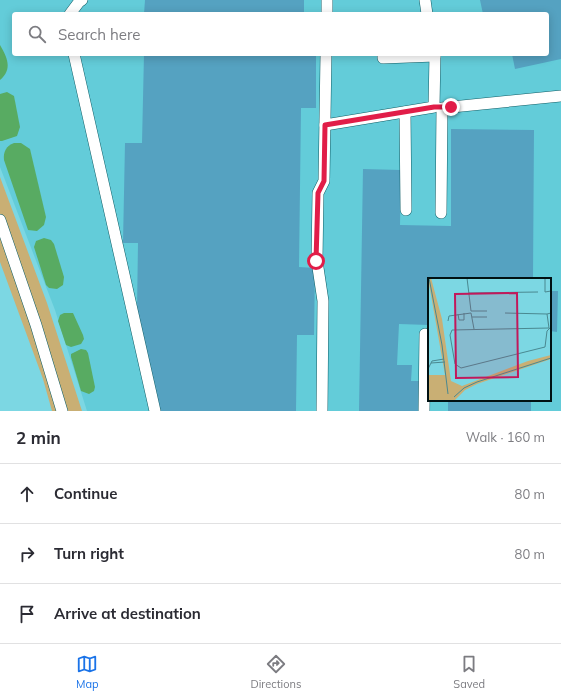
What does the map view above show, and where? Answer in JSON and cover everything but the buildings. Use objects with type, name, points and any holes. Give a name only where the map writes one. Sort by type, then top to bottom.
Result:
[{"type":"street","points":[[71,12],[78,2],[82,0]]},
{"type":"street","points":[[327,0],[327,12]]},
{"type":"street","points":[[424,0],[427,12]]},
{"type":"street","points":[[74,56],[155,411]]},
{"type":"street","points":[[322,411],[324,301],[316,261],[318,193],[324,181],[326,56]]},
{"type":"street","points":[[383,56],[383,58],[418,56]]},
{"type":"street","points":[[435,56],[441,213]]},
{"type":"street","points":[[325,125],[438,107],[561,96]]},
{"type":"street","points":[[405,112],[406,210]]},
{"type":"street","points":[[0,220],[36,325],[62,411]]},
{"type":"street","points":[[424,411],[425,334]]},
{"type":"shaded area","points":[[0,0],[561,0],[561,411],[87,411],[55,310],[0,167]]},
{"type":"shaded area","points":[[0,45],[7,58],[8,67],[4,76],[0,80]]},
{"type":"shaded area","points":[[7,92],[14,96],[20,127],[17,136],[0,141],[0,94]]},
{"type":"shaded area","points":[[14,143],[21,143],[30,149],[46,217],[44,225],[37,231],[28,230],[4,160],[6,150]]},
{"type":"shaded area","points":[[0,177],[47,303],[82,411],[52,411],[43,379],[0,262]]},
{"type":"shaded area","points":[[44,238],[51,240],[54,244],[64,277],[63,285],[57,289],[49,288],[46,285],[34,247],[36,241]]},
{"type":"shaded area","points":[[64,313],[73,313],[83,335],[84,339],[81,344],[71,347],[66,345],[58,321],[60,315]]},
{"type":"shaded area","points":[[81,349],[86,350],[88,353],[95,387],[94,391],[89,394],[81,391],[71,357],[71,354]]},
{"type":"route","points":[[316,261],[318,193],[324,181],[325,125],[434,107],[451,107]]}]
